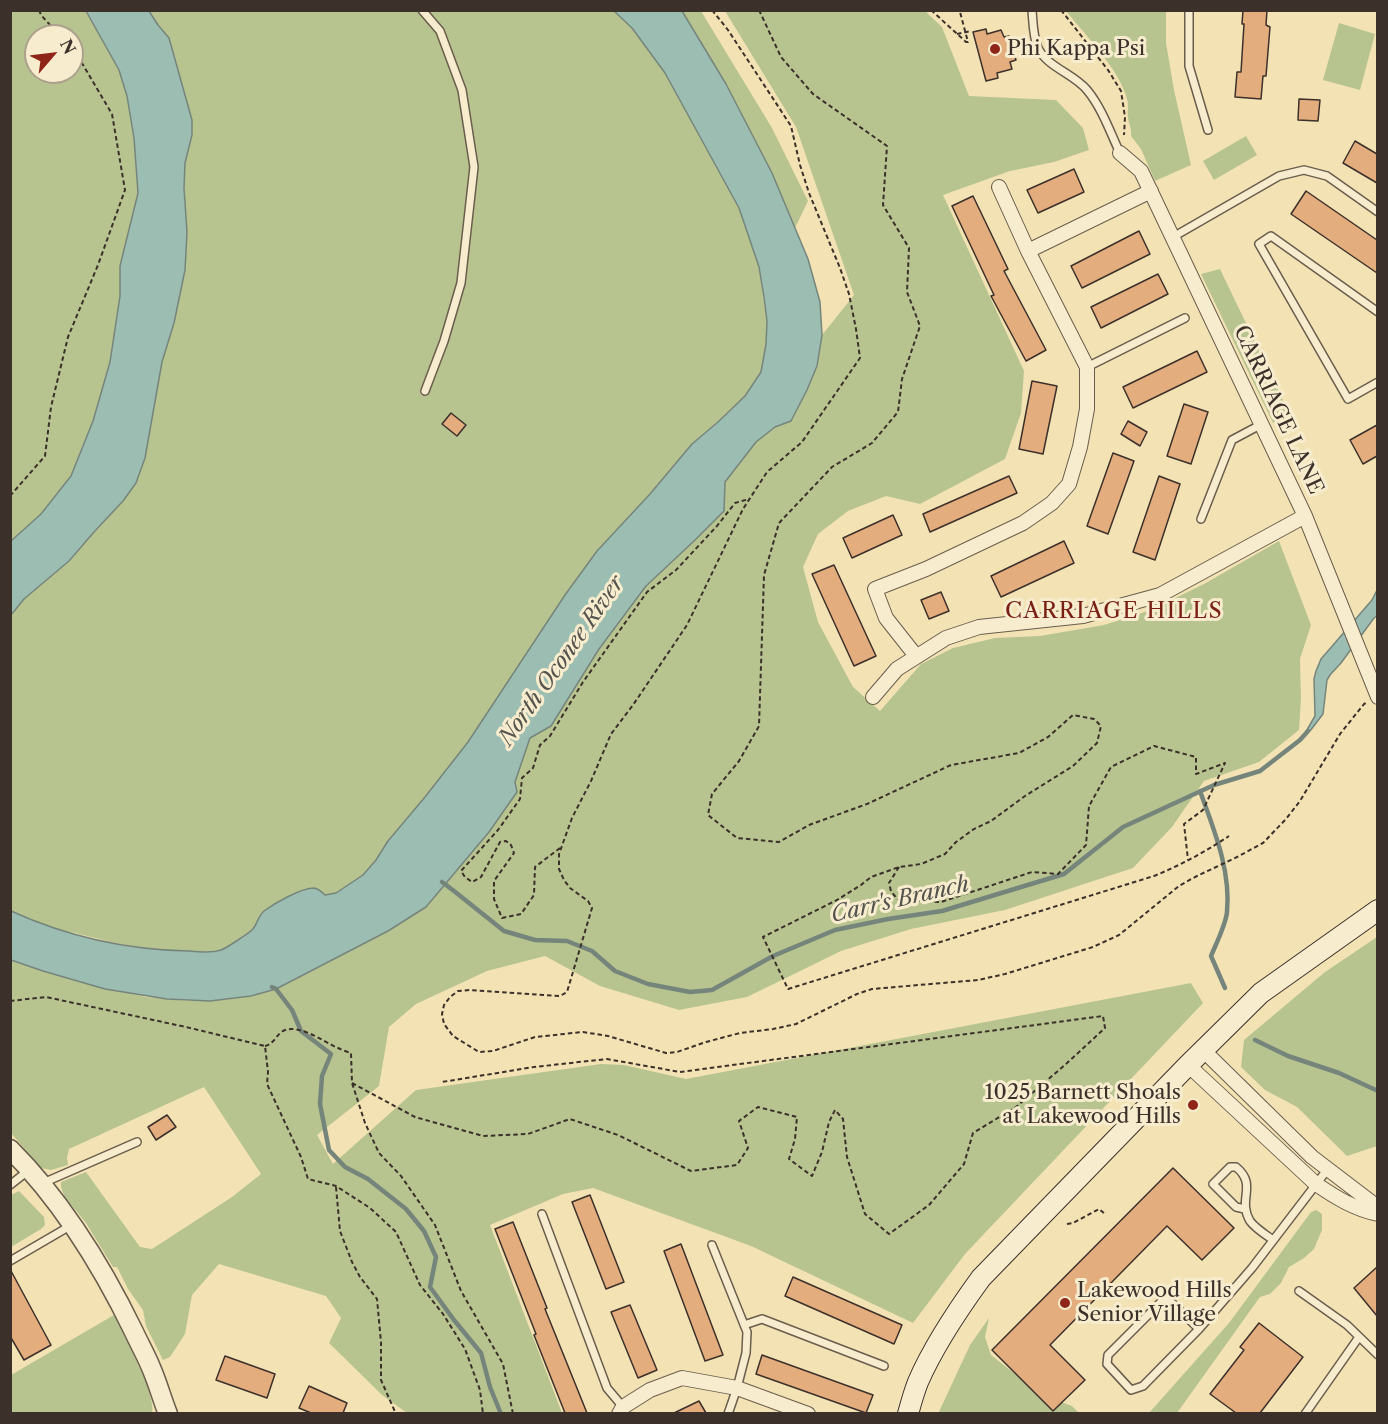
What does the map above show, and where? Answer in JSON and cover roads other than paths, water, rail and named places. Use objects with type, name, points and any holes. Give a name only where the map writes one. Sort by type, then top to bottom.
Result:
[{"type":"main road","points":[[908,1413],[918,1383],[938,1343],[957,1311],[981,1278],[1261,993],[1377,910]]},
{"type":"street","name":"CARRIAGE LANE","points":[[1120,153],[1141,171],[1305,516],[1372,700]]},
{"type":"street","points":[[916,656],[886,618],[875,589],[926,569],[1023,523],[1052,503],[1068,484],[1080,447],[1087,409],[1087,367],[999,188]]},
{"type":"street","points":[[1028,251],[1151,191]]},
{"type":"street","points":[[873,698],[897,669],[946,638],[979,627],[1083,616],[1160,595],[1305,516]]},
{"type":"street","points":[[1203,1050],[1312,1157],[1371,1202],[1377,1211]]},
{"type":"street","points":[[1188,1065],[1316,1184],[1339,1200],[1365,1211],[1377,1211]]},
{"type":"street","points":[[10,1149],[72,1224],[99,1267],[123,1309],[152,1369],[168,1413]]},
{"type":"street","points":[[621,1410],[650,1390],[682,1378],[737,1388],[808,1413]]},
{"type":"lane","points":[[422,10],[440,31],[462,90],[474,167],[461,284],[444,341],[425,391]]},
{"type":"lane","points":[[1032,10],[1039,50],[1047,59],[1086,88],[1120,153]]},
{"type":"lane","points":[[1189,10],[1189,66],[1208,130]]},
{"type":"lane","points":[[1173,237],[1279,176],[1304,170],[1327,177],[1377,212]]},
{"type":"lane","points":[[1377,312],[1271,236],[1259,244],[1348,399],[1377,382]]},
{"type":"lane","points":[[1087,367],[1185,318]]},
{"type":"lane","points":[[1201,519],[1232,440],[1262,424]]},
{"type":"lane","points":[[10,1185],[137,1142]]},
{"type":"lane","points":[[1245,1209],[1236,1207],[1213,1184],[1230,1167],[1236,1167],[1243,1173],[1247,1182],[1245,1209],[1251,1222],[1272,1240]]},
{"type":"lane","points":[[1199,1329],[1168,1300],[1161,1302],[1108,1355],[1107,1364],[1131,1390],[1143,1386],[1199,1329],[1252,1268],[1327,1170]]},
{"type":"lane","points":[[542,1214],[608,1388],[621,1410]]},
{"type":"lane","points":[[10,1261],[72,1224]]},
{"type":"lane","points":[[712,1245],[747,1332],[746,1353],[728,1413]]},
{"type":"lane","points":[[1299,1291],[1347,1324],[1377,1355]]},
{"type":"lane","points":[[744,1325],[762,1319],[884,1366]]},
{"type":"lane","points":[[1305,1413],[1359,1337]]},
{"type":"water","points":[[86,11],[149,11],[169,38],[192,120],[192,135],[185,163],[187,232],[185,270],[174,323],[162,362],[145,458],[136,483],[123,501],[69,561],[24,599],[11,615],[11,541],[41,514],[71,476],[93,421],[110,362],[120,296],[120,266],[138,193],[134,138],[127,96],[119,70]]},
{"type":"water","name":"North Oconee River","points":[[614,11],[682,11],[726,84],[772,173],[808,259],[820,302],[822,335],[817,366],[791,421],[775,427],[756,442],[725,482],[724,511],[646,586],[599,649],[551,726],[530,738],[515,782],[517,792],[489,832],[426,907],[388,931],[276,989],[251,996],[210,1001],[167,999],[105,989],[11,960],[11,911],[53,928],[98,940],[143,948],[214,952],[250,932],[264,911],[288,897],[302,890],[314,888],[325,895],[336,893],[363,875],[468,742],[565,595],[597,551],[692,444],[745,396],[761,372],[767,321],[764,297],[759,267],[739,208],[665,73],[632,28]]},
{"type":"water","points":[[1377,590],[1377,616],[1330,675],[1327,680],[1323,714],[1304,735],[1315,716],[1314,679],[1321,659],[1372,600]]},
{"type":"waterway","name":"Carr's Branch","points":[[442,882],[504,931],[535,940],[567,941],[592,951],[615,971],[648,984],[690,992],[712,990],[773,956],[835,930],[942,911],[1064,874],[1123,827],[1214,785],[1260,771],[1308,731]]},
{"type":"waterway","points":[[1200,791],[1220,850],[1228,896],[1226,917],[1211,956],[1225,988]]},
{"type":"waterway","points":[[272,987],[292,1010],[301,1031],[331,1054],[322,1076],[320,1104],[329,1150],[345,1167],[368,1179],[406,1209],[424,1231],[436,1257],[430,1287],[481,1353],[490,1387],[501,1414]]},
{"type":"waterway","points":[[1255,1040],[1288,1056],[1339,1073],[1378,1091]]},
{"type":"place","name":"Phi Kappa Psi","points":[[995,49]]},
{"type":"place","name":"1025 Barnett Shoals at Lakewood Hills","points":[[1193,1105]]},
{"type":"place","name":"Lakewood Hills Senior Village","points":[[1065,1303]]},
{"type":"district","name":"CARRIAGE HILLS","points":[[1114,612]]}]
